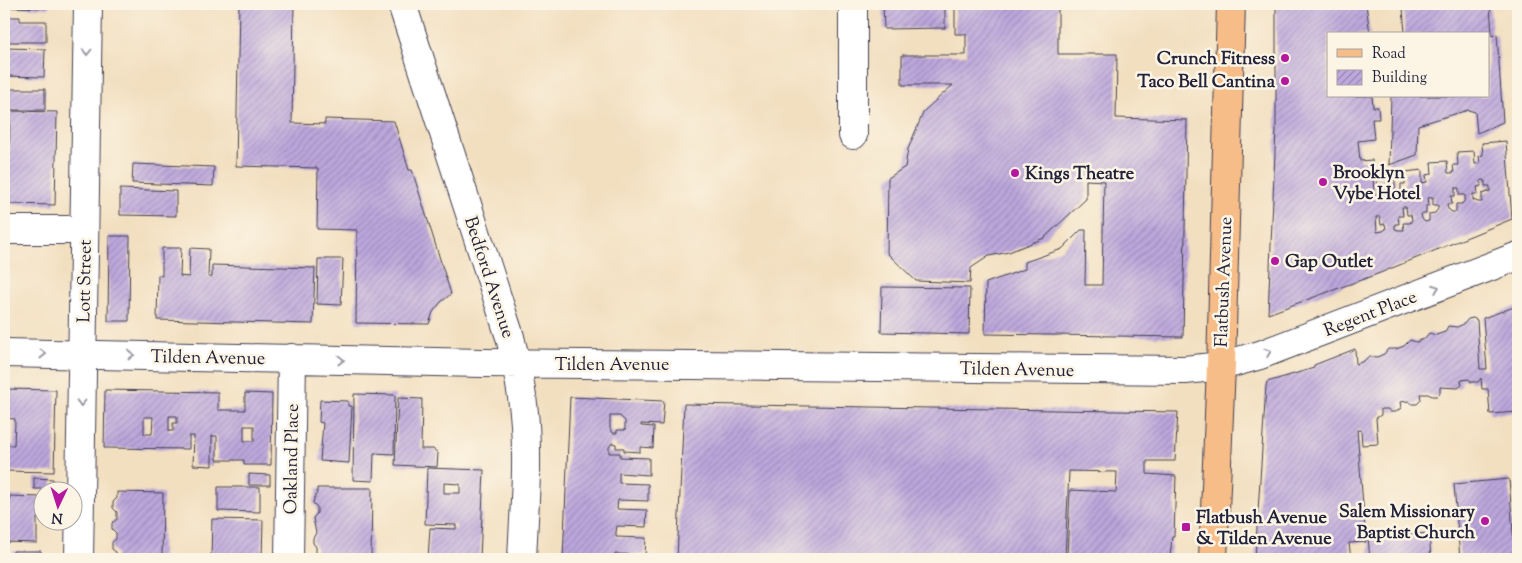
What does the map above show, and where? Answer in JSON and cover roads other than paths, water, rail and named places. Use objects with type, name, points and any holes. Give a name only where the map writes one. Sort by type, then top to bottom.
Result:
[{"type":"main road","name":"Flatbush Avenue","points":[[1213,559],[1221,366],[1231,4]]},
{"type":"street","name":"Lott Street","points":[[79,559],[88,4]]},
{"type":"street","name":"Bedford Avenue","points":[[402,4],[510,337],[522,390],[526,447],[522,559]]},
{"type":"street","points":[[852,4],[853,135]]},
{"type":"street","points":[[4,230],[84,230]]},
{"type":"street","name":"Regent Place","points":[[1221,366],[1260,356],[1518,256]]},
{"type":"street","name":"Tilden Avenue","points":[[4,353],[516,363],[1185,370],[1221,366]]},
{"type":"street","name":"Oakland Place","points":[[289,559],[292,358]]},
{"type":"place","name":"Crunch Fitness","points":[[1285,58]]},
{"type":"place","name":"Taco Bell Cantina","points":[[1285,81]]},
{"type":"place","name":"Kings Theatre","points":[[1015,173]]},
{"type":"place","name":"Brooklyn Vybe Hotel","points":[[1323,182]]},
{"type":"place","name":"Gap Outlet","points":[[1275,261]]},
{"type":"place","name":"Salem Missionary Baptist Church","points":[[1485,521]]},
{"type":"place","name":"Flatbush Avenue & Tilden Avenue","points":[[1186,527]]}]
